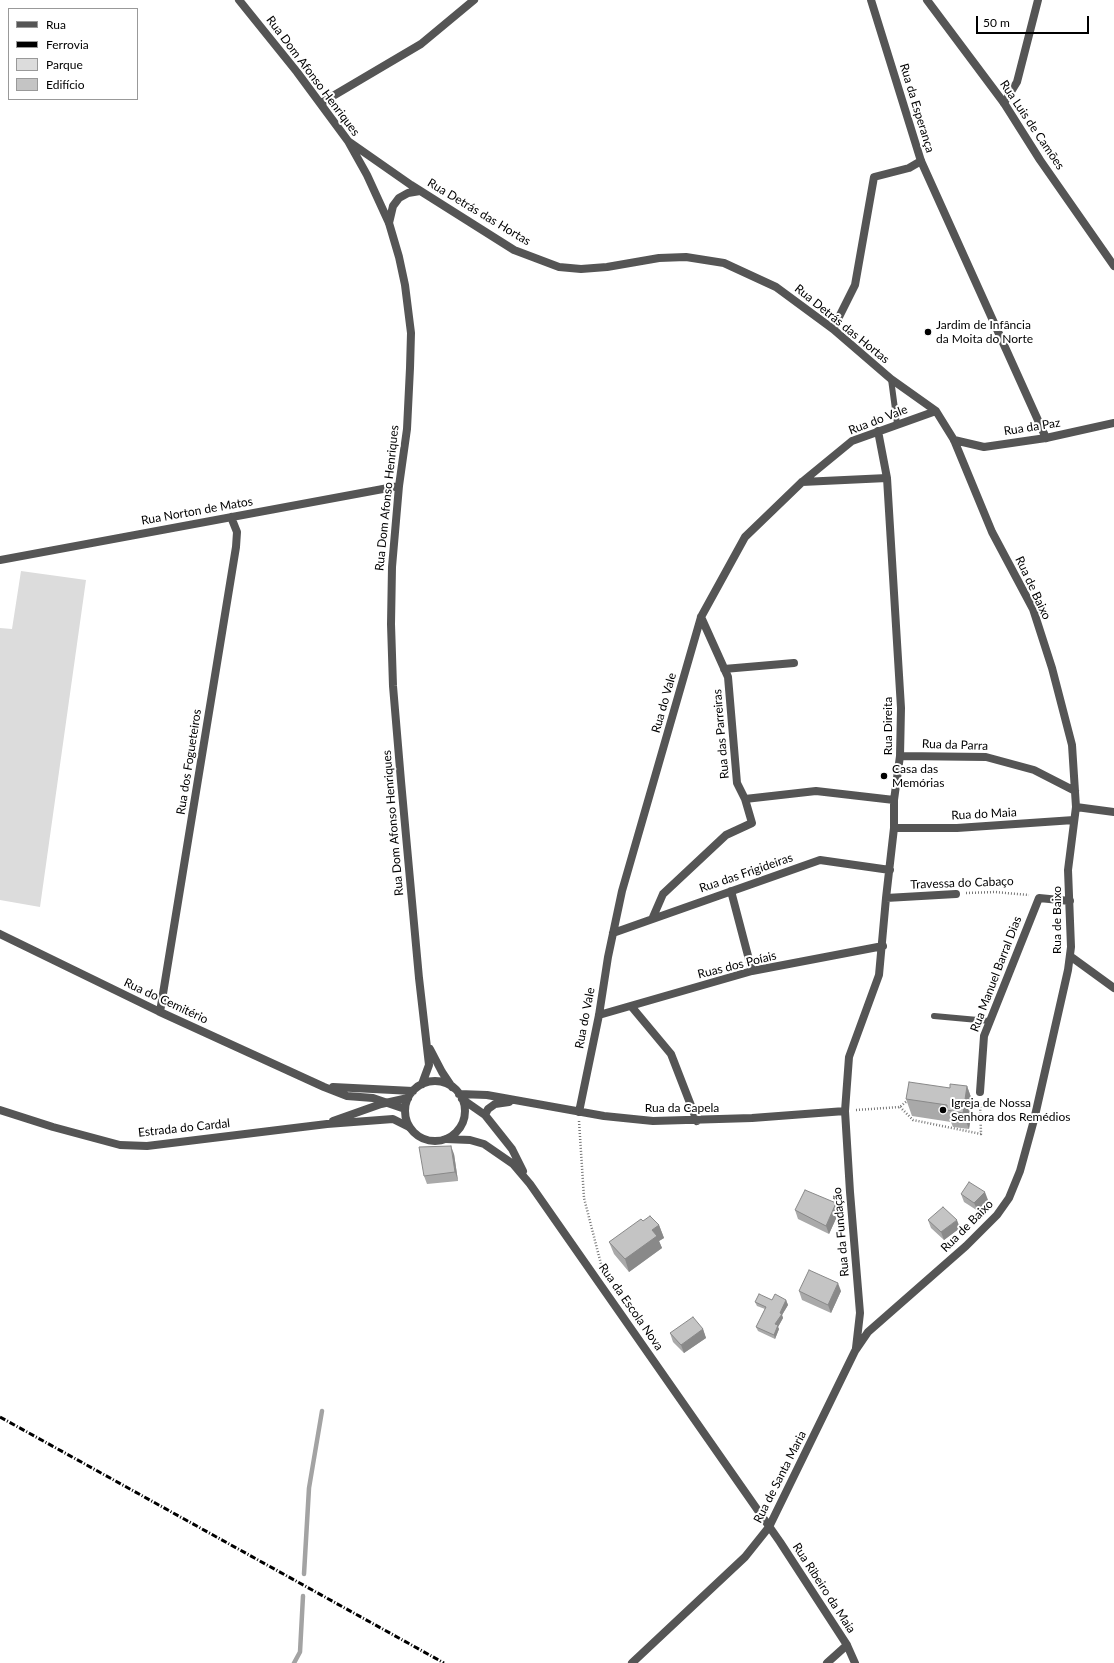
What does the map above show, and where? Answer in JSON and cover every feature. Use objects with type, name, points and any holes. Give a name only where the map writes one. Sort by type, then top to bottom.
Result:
[{"type":"street","name":"Rua Dom Afonso Henriques","points":[[239,0],[321,103],[348,141],[367,175],[389,223],[405,284],[411,333],[407,429],[399,486],[391,592],[393,686],[419,978],[428,1046],[429,1065],[422,1084]]},
{"type":"street","points":[[321,103],[421,44],[474,0]]},
{"type":"street","name":"Rua da Esperança","points":[[833,329],[855,284],[874,177],[909,168],[921,161],[871,0]]},
{"type":"street","name":"Rua Luis de Camões","points":[[927,0],[1004,103],[1040,160],[1114,266]]},
{"type":"street","points":[[1004,103],[1017,82],[1038,0]]},
{"type":"street","name":"Rua Detrás das Hortas","points":[[348,141],[420,191],[514,250],[537,260],[559,267],[581,269],[607,267],[659,258],[686,257],[724,263],[776,287],[833,329],[891,379],[936,411],[954,440]]},
{"type":"street","points":[[921,161],[1046,438]]},
{"type":"street","points":[[389,223],[393,206],[399,198],[408,193],[420,191]]},
{"type":"street","name":"Rua do Vale","points":[[579,1112],[622,891],[701,617],[745,537],[802,482],[852,441],[936,411]]},
{"type":"street","name":"Rua da Paz","points":[[954,440],[984,447],[1046,438],[1114,423]]},
{"type":"street","name":"Rua Direita","points":[[845,1111],[848,1057],[879,975],[894,828],[894,800],[900,756],[901,708],[887,478],[878,431]]},
{"type":"street","name":"Rua de Baixo","points":[[856,1351],[868,1332],[966,1246],[997,1215],[1009,1198],[1020,1171],[1037,1105],[1070,956],[1070,901],[1068,870],[1076,807],[1072,745],[1052,668],[1033,609],[992,532],[954,440]]},
{"type":"street","points":[[802,482],[887,478]]},
{"type":"street","name":"Rua Norton de Matos","points":[[0,560],[399,486]]},
{"type":"street","name":"Rua dos Fogueteiros","points":[[160,1012],[236,547],[237,532],[231,517]]},
{"type":"street","name":"Rua das Parreiras","points":[[653,917],[663,894],[726,835],[752,823],[745,799],[737,783],[728,676],[701,617]]},
{"type":"street","points":[[724,669],[794,663]]},
{"type":"street","name":"Rua da Parra","points":[[900,756],[986,757],[1034,770],[1075,790]]},
{"type":"street","points":[[745,799],[816,791],[894,800]]},
{"type":"street","points":[[1076,807],[1114,812]]},
{"type":"street","name":"Rua do Maia","points":[[894,828],[957,828],[1074,820]]},
{"type":"street","name":"Rua das Frigideiras","points":[[613,932],[820,860],[890,870]]},
{"type":"street","points":[[731,890],[752,971]]},
{"type":"street","name":"Travessa do Cabaço","points":[[886,898],[956,894]]},
{"type":"street","points":[[1038,898],[1070,901]]},
{"type":"street","name":"Rua Manuel Barral Dias","points":[[980,1092],[984,1036],[1038,898]]},
{"type":"street","name":"Rua do Cemitério","points":[[0,934],[160,1012],[347,1096],[373,1098],[405,1109]]},
{"type":"street","name":"Ruas dos Poíais","points":[[599,1015],[752,971],[883,946]]},
{"type":"street","points":[[1070,956],[1114,988]]},
{"type":"street","points":[[631,1006],[671,1054],[697,1121]]},
{"type":"street","name":"Rua Dom Afonso Henriques","points":[[428,1046],[442,1072],[458,1094]]},
{"type":"street","points":[[458,1094],[464,1113],[460,1127],[454,1134],[446,1139],[436,1141],[425,1140],[416,1135],[406,1118],[405,1109],[408,1098],[413,1091],[422,1084],[430,1082],[447,1084],[485,1115],[512,1149],[530,1184]]},
{"type":"street","name":"Rua do Cemitério","points":[[324,1086],[413,1091]]},
{"type":"street","name":"Rua da Capela","points":[[458,1094],[487,1095],[604,1116],[653,1121],[697,1121],[845,1111]]},
{"type":"street","name":"Estrada do Cardal","points":[[327,1124],[388,1102],[408,1098]]},
{"type":"street","name":"Rua da Capela","points":[[485,1115],[488,1109],[495,1104],[520,1100]]},
{"type":"street","name":"Estrada do Cardal","points":[[0,1110],[98,1140],[126,1145],[147,1146],[327,1124],[393,1119],[410,1127]]},
{"type":"street","name":"Rua da Fundação","points":[[845,1111],[860,1313],[856,1351]]},
{"type":"street","name":"Rua da Escola Nova","points":[[446,1139],[470,1140],[484,1144],[513,1164],[530,1184],[769,1528]]},
{"type":"street","name":"Rua de Santa Maria","points":[[632,1663],[744,1556],[769,1528],[856,1351]]},
{"type":"street","name":"Rua Ribeiro da Maia","points":[[769,1528],[792,1560],[847,1645],[855,1663]]},
{"type":"street","points":[[827,1663],[847,1645]]},
{"type":"lane","points":[[891,379],[897,424]]},
{"type":"lane","points":[[934,1016],[989,1020]]},
{"type":"path","name":"Travessa do Cabaço","points":[[956,894],[1003,892],[1026,894],[1038,898]]},
{"type":"path","points":[[845,1111],[900,1107],[913,1096]]},
{"type":"path","points":[[900,1107],[913,1120],[981,1134],[980,1103],[1037,1105]]},
{"type":"path","points":[[579,1112],[584,1198],[596,1248],[604,1273],[597,1279]]},
{"type":"green space","points":[[21,571],[86,580],[40,907],[0,900],[0,628],[12,629]]},
{"type":"building","points":[[909,1082],[950,1088],[950,1084],[967,1086],[963,1113],[947,1110],[947,1105],[906,1099]]},
{"type":"building","points":[[451,1146],[455,1172],[424,1176],[419,1147]]},
{"type":"building","points":[[969,1182],[985,1192],[974,1203],[961,1194]]},
{"type":"building","points":[[805,1190],[836,1203],[826,1226],[795,1210]]},
{"type":"building","points":[[943,1207],[957,1220],[941,1232],[928,1220]]},
{"type":"building","points":[[650,1216],[659,1225],[652,1230],[657,1236],[625,1259],[609,1242],[641,1219],[643,1221]]},
{"type":"building","points":[[809,1270],[838,1283],[828,1305],[799,1291]]},
{"type":"building","points":[[759,1294],[772,1300],[775,1294],[786,1300],[780,1313],[782,1314],[775,1324],[778,1325],[774,1335],[756,1327],[766,1307],[755,1302]]},
{"type":"building","points":[[693,1317],[703,1329],[681,1345],[670,1333]]},
{"type":"waterway","points":[[304,1574],[309,1488],[322,1411]]},
{"type":"waterway","points":[[294,1663],[300,1652],[303,1596]]},
{"type":"railway","points":[[0,1417],[444,1663]]},
{"type":"place","name":"Jardim de Infância da Moita do Norte","points":[[928,332]]},
{"type":"place","name":"Casa das Memórias","points":[[884,776]]},
{"type":"place","name":"Igreja de Nossa Senhora dos Remédios","points":[[943,1110]]}]
